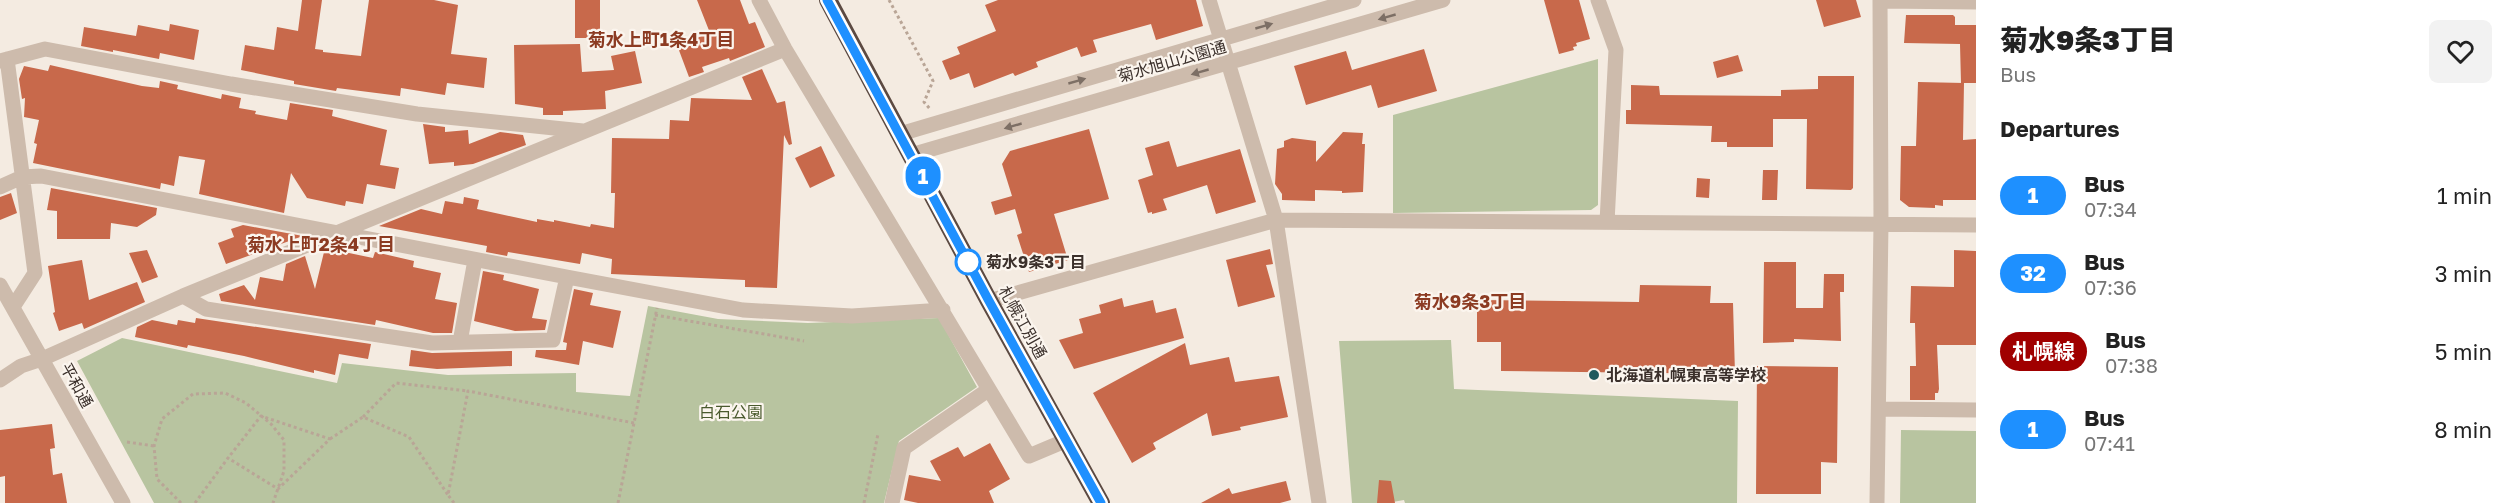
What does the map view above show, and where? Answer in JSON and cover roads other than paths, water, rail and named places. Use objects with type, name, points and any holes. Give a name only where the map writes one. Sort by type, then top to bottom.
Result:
[{"type":"highway","name":"札幌江別通","points":[[828,0],[989,301],[1101,503]]},
{"type":"street","points":[[759,0],[785,49],[1029,456],[1067,440]]},
{"type":"street","points":[[1209,0],[1276,220],[1319,503]]},
{"type":"street","name":"菊水旭山公園通","points":[[900,134],[1354,0]]},
{"type":"street","name":"菊水旭山公園通","points":[[912,155],[1443,0]]},
{"type":"street","points":[[1598,0],[1616,50],[1607,222]]},
{"type":"street","points":[[1878,503],[1881,224],[1880,0],[1976,2]]},
{"type":"street","points":[[13,308],[35,273],[3,60],[45,49],[231,84],[417,114],[587,131]]},
{"type":"street","points":[[0,380],[21,366],[42,359],[183,296],[785,49]]},
{"type":"street","points":[[0,187],[22,177],[41,176],[659,295],[754,311],[852,316],[943,310]]},
{"type":"street","points":[[989,301],[1276,220],[1976,225]]},
{"type":"street","points":[[460,342],[475,260]]},
{"type":"street","points":[[183,296],[206,309],[432,343],[553,340],[567,277]]},
{"type":"street","name":"平和通","points":[[0,285],[123,503]]},
{"type":"street","points":[[892,503],[904,448],[988,390]]},
{"type":"street","points":[[1879,409],[1976,410]]},
{"type":"place","name":"菊水9条3丁目","points":[[968,262]]},
{"type":"place","name":"北海道札幌東高等学校","points":[[1594,375]]},
{"type":"district","name":"菊水上町1条4丁目","points":[[661,40]]},
{"type":"district","name":"菊水上町2条4丁目","points":[[321,245]]},
{"type":"district","name":"菊水9条3丁目","points":[[1470,302]]},
{"type":"park label","name":"白石公園","points":[[731,412]]}]
